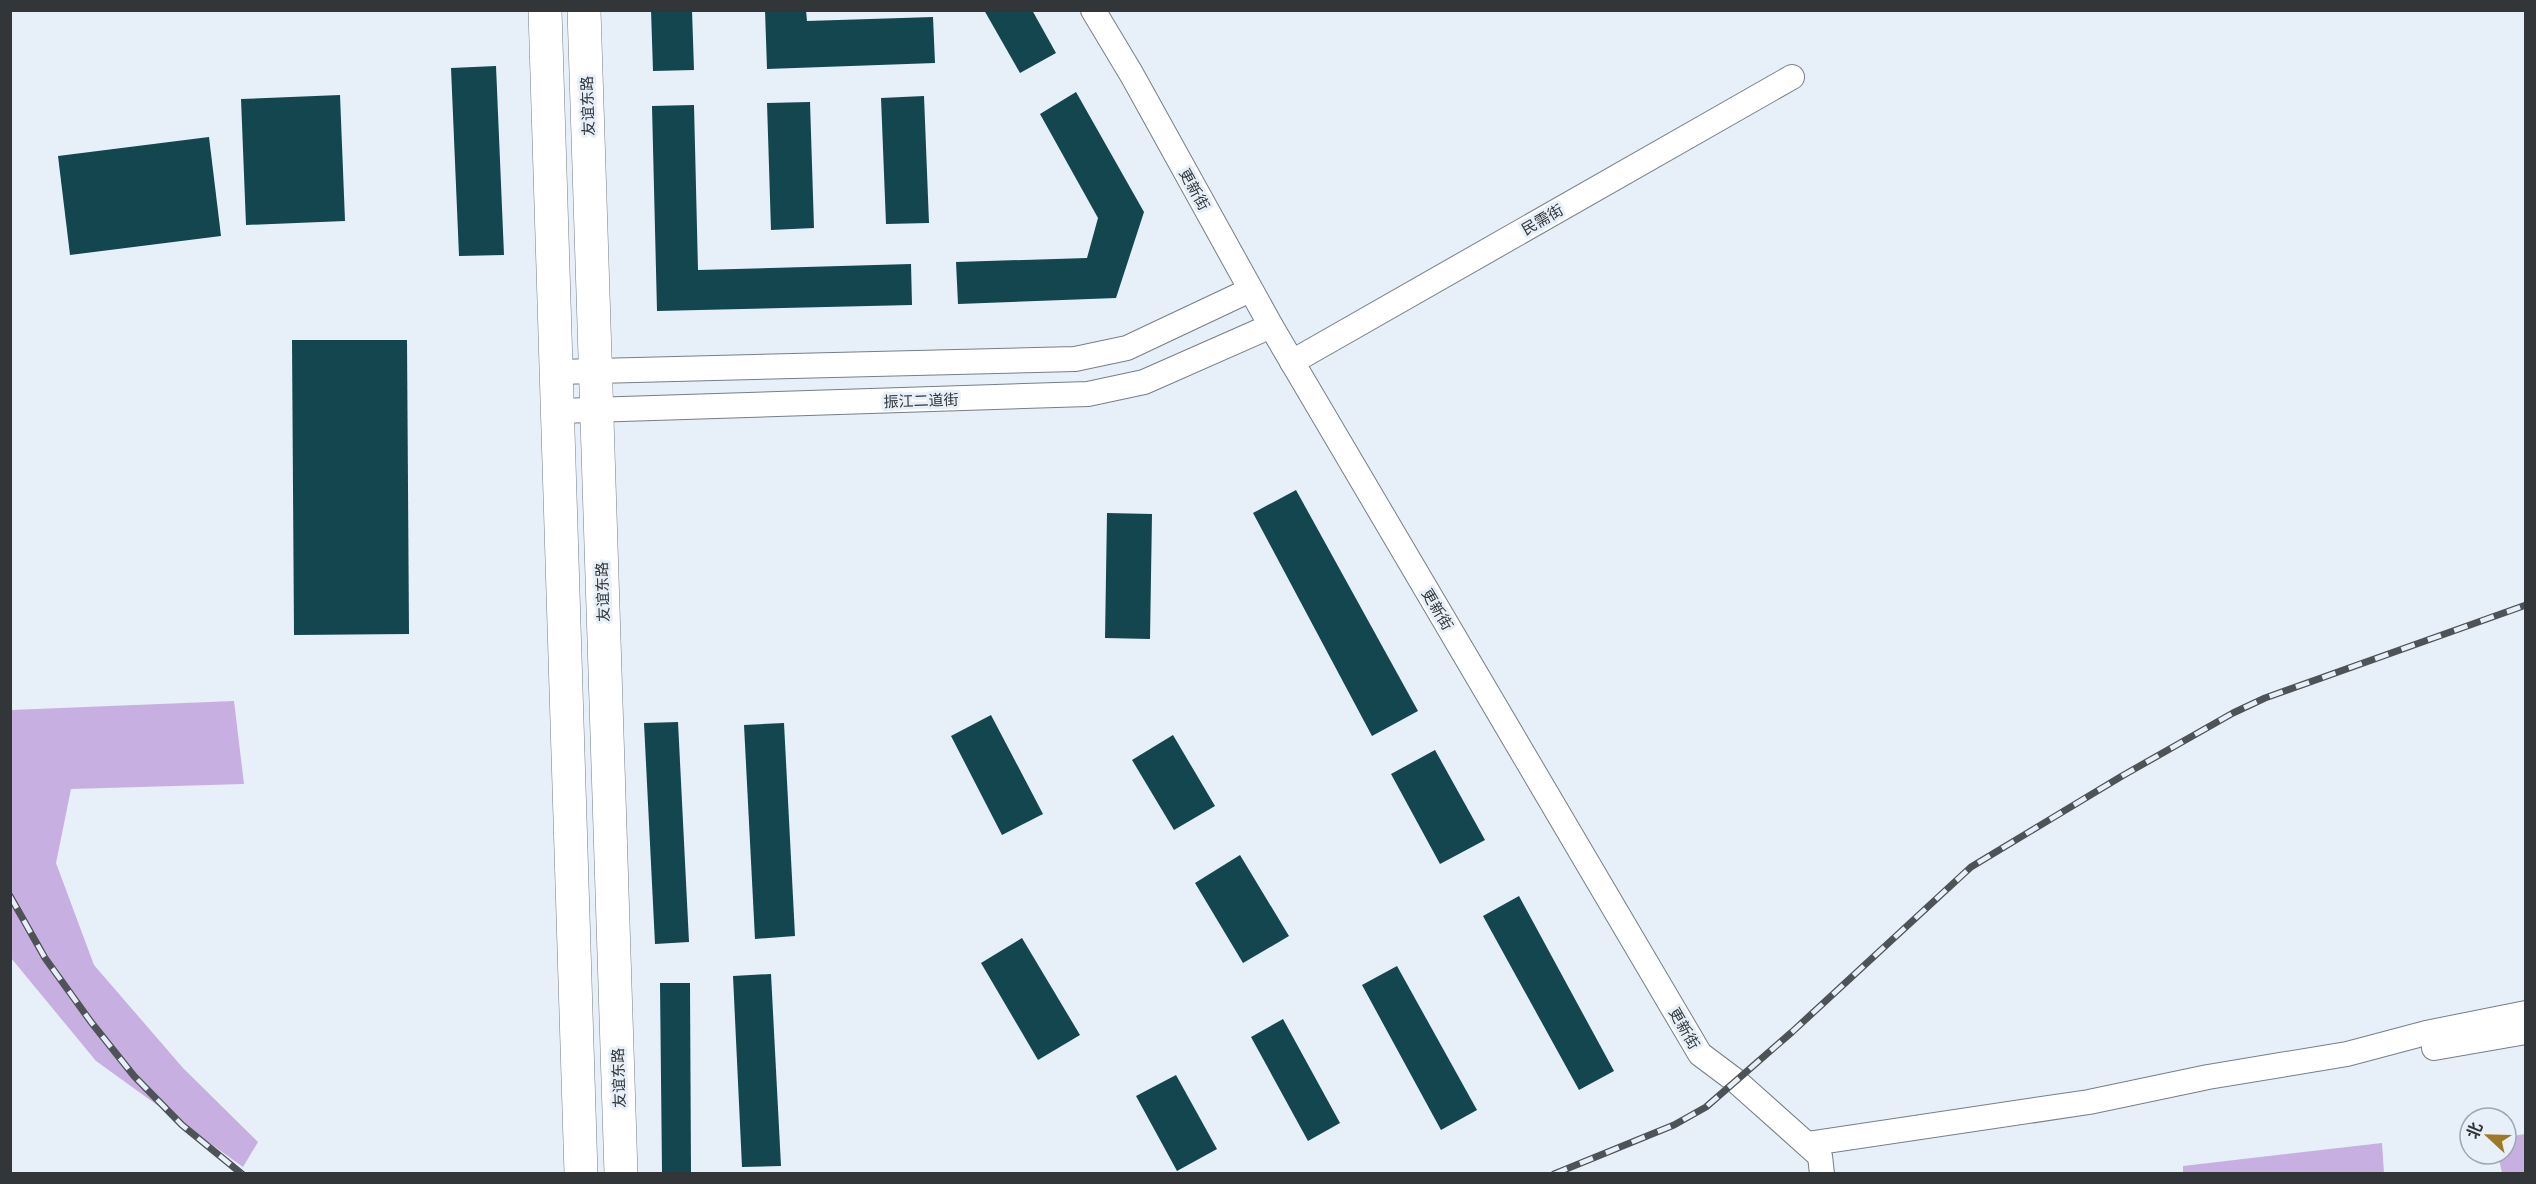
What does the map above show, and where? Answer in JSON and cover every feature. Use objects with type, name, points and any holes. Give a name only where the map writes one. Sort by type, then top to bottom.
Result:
[{"type":"highway","points":[[546,10],[581,1173]]},
{"type":"highway","name":"友谊东路","points":[[584,10],[621,1173]]},
{"type":"street","name":"更新街","points":[[1093,10],[1132,75],[1250,290],[1700,1054],[1736,1081],[1816,1158]]},
{"type":"street","name":"民需街","points":[[1292,362],[1792,77]]},
{"type":"street","points":[[557,372],[1075,359],[1127,348],[1250,290]]},
{"type":"street","name":"振江二道街","points":[[559,411],[1088,394],[1144,382],[1271,326]]},
{"type":"street","points":[[1816,1158],[2208,1077],[2347,1054],[2426,1033],[2526,1013]]},
{"type":"street","points":[[1816,1158],[2346,1071],[2447,1045],[2526,1032]]},
{"type":"shaded area","points":[[234,701],[244,784],[71,789],[56,863],[94,965],[183,1068],[258,1142],[243,1167],[96,1061],[11,958],[11,710]]},
{"type":"shaded area","points":[[2525,1134],[2525,1173],[2502,1173],[2501,1166],[2518,1166],[2518,1135]]},
{"type":"shaded area","points":[[2382,1143],[2384,1173],[2183,1173],[2183,1166]]},
{"type":"building","points":[[651,10],[692,10],[694,70],[653,71]]},
{"type":"building","points":[[765,10],[806,10],[807,21],[933,17],[935,63],[767,69]]},
{"type":"building","points":[[984,10],[1032,10],[1056,53],[1020,73]]},
{"type":"building","points":[[496,66],[504,255],[459,256],[451,68]]},
{"type":"building","points":[[1076,92],[1144,212],[1116,298],[958,304],[956,262],[1087,258],[1098,218],[1040,114]]},
{"type":"building","points":[[340,95],[345,221],[246,225],[241,99]]},
{"type":"building","points":[[924,96],[929,223],[886,224],[881,98]]},
{"type":"building","points":[[810,102],[814,228],[771,230],[767,103]]},
{"type":"building","points":[[694,105],[698,270],[911,264],[912,305],[657,311],[652,106]]},
{"type":"building","points":[[209,137],[221,236],[70,255],[58,156]]},
{"type":"building","points":[[292,340],[407,340],[409,634],[294,635]]},
{"type":"building","points":[[1296,490],[1418,711],[1372,736],[1253,513]]},
{"type":"building","points":[[1107,513],[1152,514],[1150,639],[1105,638]]},
{"type":"building","points":[[991,715],[1043,814],[1002,835],[951,736]]},
{"type":"building","points":[[678,722],[689,942],[655,944],[644,723]]},
{"type":"building","points":[[784,723],[795,936],[755,939],[744,725]]},
{"type":"building","points":[[1173,735],[1215,806],[1174,830],[1132,760]]},
{"type":"building","points":[[1435,750],[1485,840],[1440,864],[1391,774]]},
{"type":"building","points":[[1240,855],[1289,936],[1243,963],[1195,883]]},
{"type":"building","points":[[1519,896],[1614,1071],[1579,1090],[1483,916]]},
{"type":"building","points":[[1022,938],[1080,1035],[1038,1060],[981,963]]},
{"type":"building","points":[[1397,966],[1477,1110],[1441,1130],[1362,985]]},
{"type":"building","points":[[771,974],[781,1166],[742,1167],[733,976]]},
{"type":"building","points":[[660,983],[690,983],[691,1173],[662,1173]]},
{"type":"building","points":[[1283,1019],[1340,1123],[1308,1141],[1251,1037]]},
{"type":"building","points":[[1176,1075],[1217,1149],[1177,1171],[1136,1096]]},
{"type":"railway","points":[[1554,1174],[1674,1125],[1706,1107],[1792,1032],[1971,867],[2122,776],[2233,713],[2265,698],[2526,605]]},
{"type":"railway","points":[[10,896],[45,958],[91,1022],[134,1076],[182,1125],[242,1174]]}]
